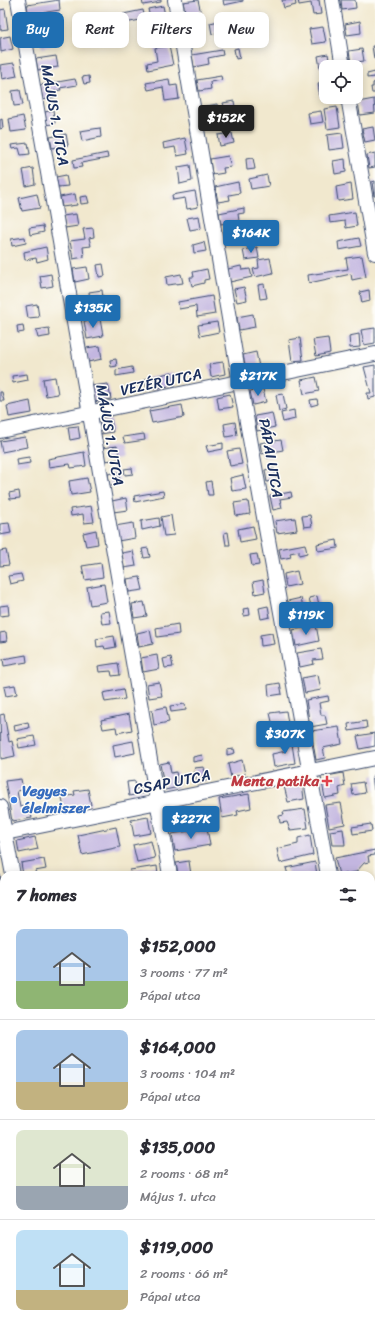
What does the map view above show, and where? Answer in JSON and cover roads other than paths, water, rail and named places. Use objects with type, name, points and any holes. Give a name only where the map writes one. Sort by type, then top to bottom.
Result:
[{"type":"street","name":"MÁJUS 1. UTCA","points":[[18,0],[169,871]]},
{"type":"street","name":"PÁPAI UTCA","points":[[175,0],[240,383],[327,871]]},
{"type":"street","points":[[332,0],[342,60]]},
{"type":"street","points":[[349,104],[375,253]]},
{"type":"street","name":"VEZÉR UTCA","points":[[0,431],[240,383],[375,354]]},
{"type":"street","name":"CSAP UTCA","points":[[2,834],[375,758]]},
{"type":"street","points":[[0,807],[2,834],[12,871]]},
{"type":"place","name":"Menta patika","points":[[327,781]]},
{"type":"place","name":"Vegyes élelmiszer","points":[[14,800]]}]
